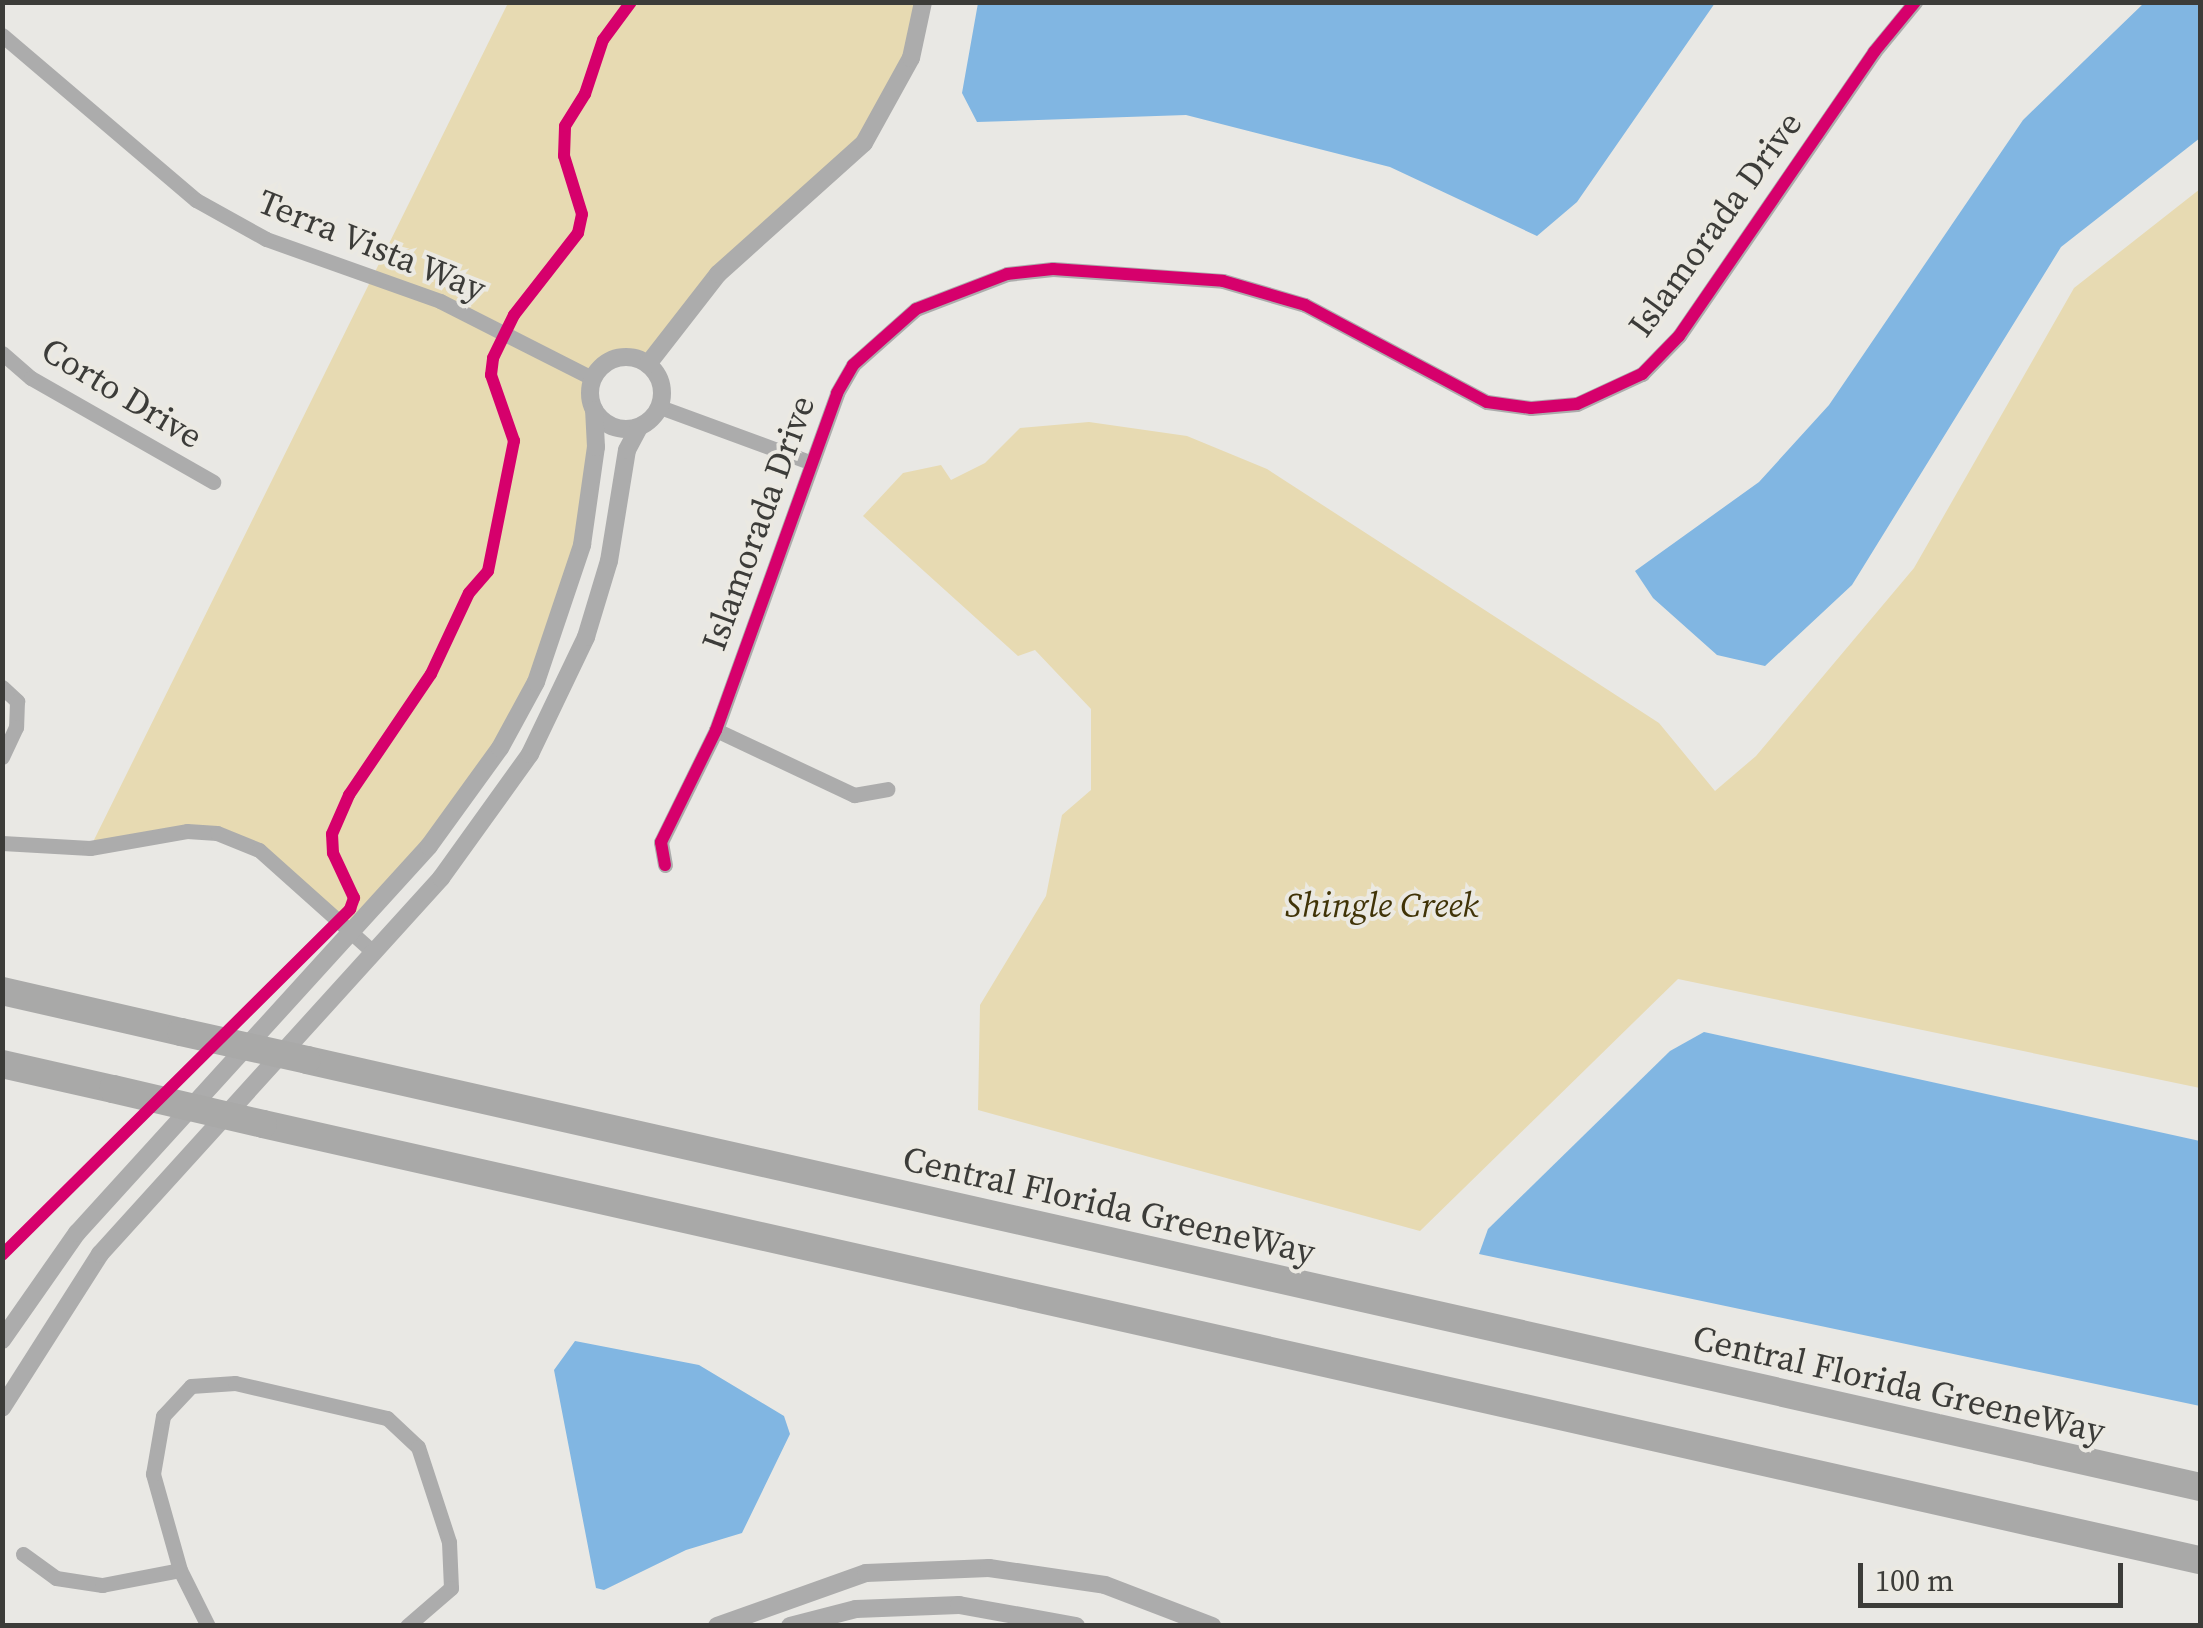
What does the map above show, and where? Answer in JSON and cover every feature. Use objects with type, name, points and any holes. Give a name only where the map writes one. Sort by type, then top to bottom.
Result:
[{"type":"highway","name":"Central Florida GreeneWay","points":[[2,991],[2200,1487]]},
{"type":"highway","points":[[2,1064],[2187,1558]]},
{"type":"street","points":[[648,364],[718,274],[864,142],[911,58],[924,2]]},
{"type":"street","name":"Islamorada Drive","points":[[665,866],[661,842],[716,730],[807,461],[854,365],[916,309],[1007,274],[1053,269],[1223,280],[1269,291],[1487,402],[1530,408],[1608,394],[1642,374],[1679,336],[1874,52],[1916,2]]},
{"type":"street","name":"Terra Vista Way","points":[[2,35],[196,200],[266,239],[440,300],[592,378]]},
{"type":"street","name":"Corto Drive","points":[[2,353],[31,378],[213,482]]},
{"type":"street","points":[[2,1340],[77,1233],[352,932],[467,796],[536,682],[582,545],[596,446],[592,378],[610,360],[625,356],[648,364],[662,385],[660,407],[639,427],[628,450],[610,561],[560,698],[490,813],[373,952],[100,1254],[2,1408]]},
{"type":"street","points":[[660,407],[807,461]]},
{"type":"street","points":[[594,410],[613,427],[639,427]]},
{"type":"street","points":[[2,686],[16,701],[16,726],[2,757]]},
{"type":"street","points":[[716,730],[854,795],[886,789]]},
{"type":"street","points":[[2,843],[90,848],[186,832],[217,833],[259,850],[373,952]]},
{"type":"street","points":[[208,1626],[180,1570],[154,1474],[163,1416],[191,1386],[235,1383],[387,1418],[418,1446],[449,1542],[451,1588],[408,1626]]},
{"type":"street","points":[[23,1554],[56,1578],[102,1585],[180,1570]]},
{"type":"street","points":[[717,1626],[866,1573],[988,1568],[1105,1585],[1212,1626]]},
{"type":"street","points":[[790,1626],[856,1609],[958,1605],[1076,1626]]},
{"type":"green space","points":[[508,3],[923,3],[911,58],[864,143],[760,234],[648,364],[625,356],[610,360],[592,378],[582,545],[500,748],[352,932],[259,850],[217,833],[90,848]]},
{"type":"green space","name":"Shingle Creek","points":[[2200,189],[2200,1088],[1678,979],[1420,1231],[978,1110],[980,1005],[1046,896],[1062,815],[1091,790],[1091,709],[1035,650],[1018,656],[863,516],[903,473],[941,465],[951,480],[985,463],[1020,428],[1089,422],[1187,436],[1267,469],[1659,723],[1715,791],[1756,756],[1914,568],[2074,288]]},
{"type":"water","points":[[978,2],[1715,3],[1577,202],[1537,236],[1390,167],[1186,115],[977,122],[962,93]]},
{"type":"water","points":[[2144,3],[2200,3],[2200,138],[2061,247],[1852,585],[1765,666],[1717,655],[1653,598],[1635,571],[1759,482],[1829,405],[2023,120]]},
{"type":"water","points":[[1704,1032],[2200,1141],[2200,1406],[1479,1254],[1488,1229],[1670,1051]]},
{"type":"water","points":[[575,1341],[699,1365],[784,1416],[790,1434],[742,1533],[686,1550],[604,1590],[596,1588],[554,1370]]},
{"type":"cycle path","points":[[2,1255],[350,909],[354,898],[333,853],[332,834],[349,795],[431,674],[469,593],[488,571],[514,441],[491,375],[493,358],[514,315],[578,233],[582,214],[564,156],[565,126],[585,94],[603,40],[631,2]]},
{"type":"cycle path","points":[[665,865],[661,842],[716,730],[837,393],[853,365],[916,309],[1007,274],[1053,269],[1223,281],[1305,305],[1487,402],[1531,408],[1577,404],[1642,374],[1679,336],[1874,52],[1915,2]]}]
